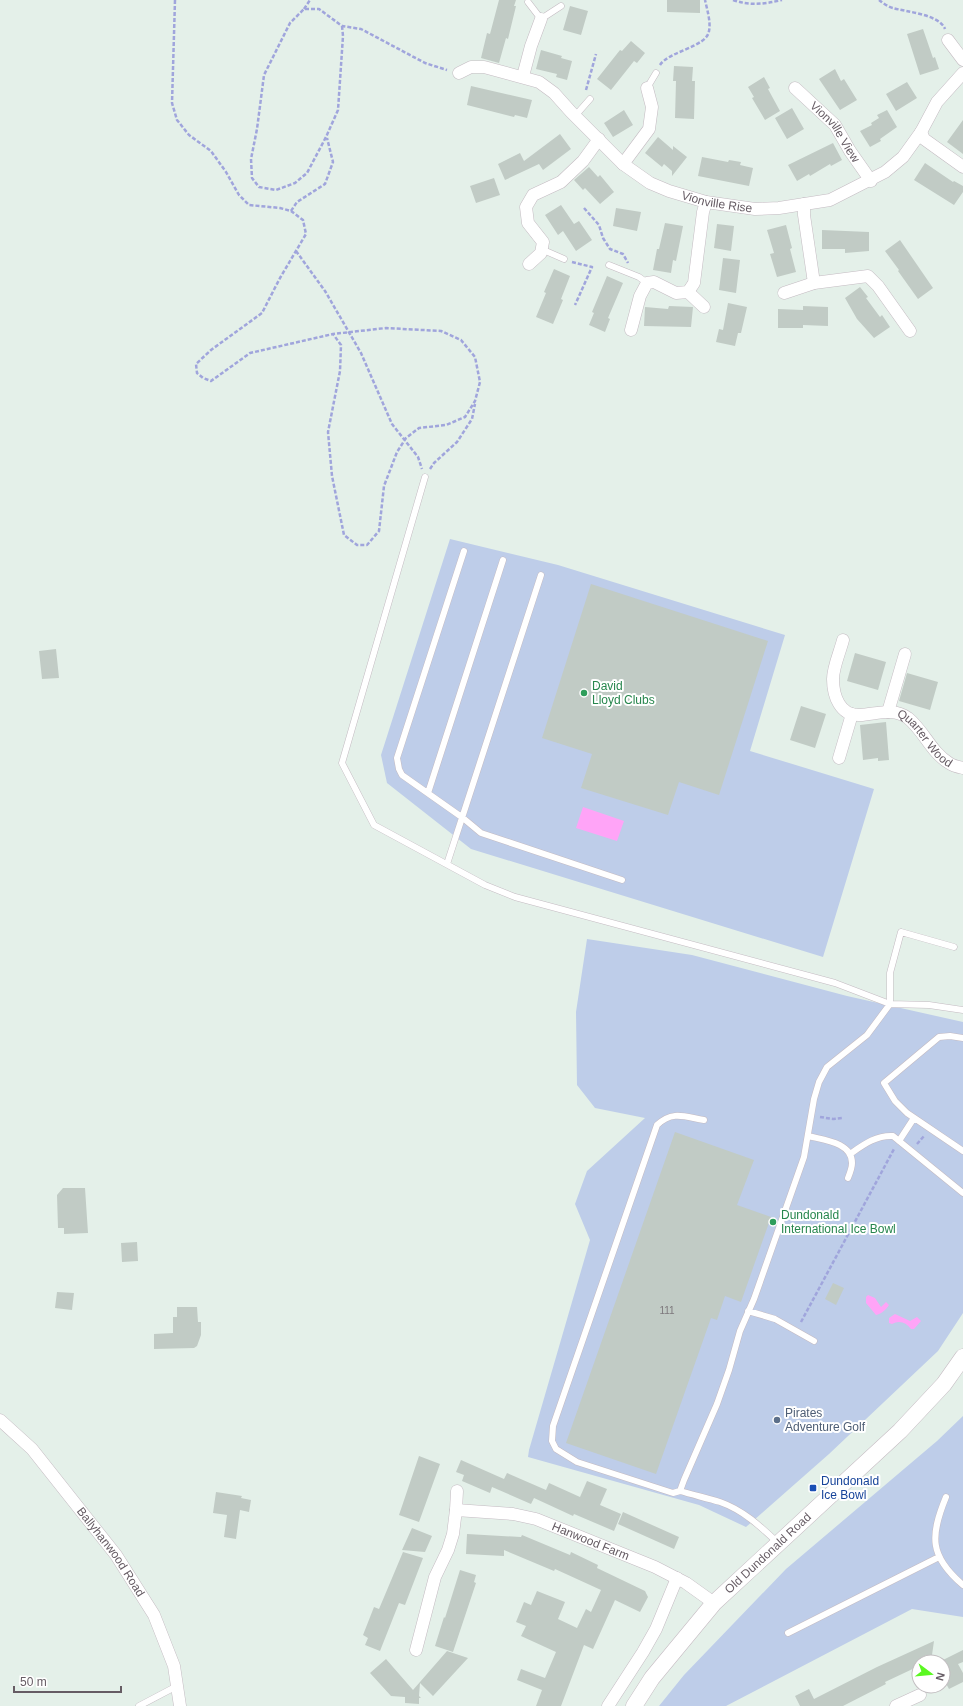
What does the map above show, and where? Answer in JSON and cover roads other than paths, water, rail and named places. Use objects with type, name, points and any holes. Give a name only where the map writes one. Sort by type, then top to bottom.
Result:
[{"type":"street","points":[[523,76],[531,46],[542,19]]},
{"type":"street","points":[[948,40],[963,60]]},
{"type":"street","name":"Vionville Rise","points":[[459,73],[471,67],[484,67],[523,76],[539,82],[554,92],[575,116],[623,164],[650,182],[669,191],[706,202],[755,209],[780,208],[830,200],[871,181],[885,172],[902,157],[921,132],[937,102],[963,73]]},
{"type":"street","points":[[623,164],[649,129],[652,107],[647,88]]},
{"type":"street","name":"Vionville View","points":[[795,88],[835,125],[850,151],[871,181]]},
{"type":"street","points":[[921,132],[924,139],[963,166]]},
{"type":"street","points":[[529,264],[540,253],[543,242],[528,223],[526,207],[533,195],[561,182],[583,162],[599,139]]},
{"type":"street","points":[[688,292],[694,283],[702,219],[706,202]]},
{"type":"street","points":[[804,204],[804,215],[814,283]]},
{"type":"street","points":[[784,293],[814,283],[868,276],[878,286],[910,332]]},
{"type":"street","points":[[631,330],[640,296],[647,283],[654,282],[676,293],[688,292],[704,307]]},
{"type":"street","points":[[839,758],[852,714],[841,708],[835,697],[833,678],[843,640]]},
{"type":"street","name":"Quarter Wood","points":[[888,712],[905,654]]},
{"type":"street","name":"Quarter Wood","points":[[852,714],[859,715],[899,712],[908,719],[949,763],[962,764]]},
{"type":"street","name":"Old Dundonald Road","points":[[634,1706],[657,1673],[714,1603],[900,1431],[944,1384],[963,1358]]},
{"type":"street","name":"Ballyhanwood Road","points":[[0,1420],[32,1449],[116,1555],[154,1615],[174,1666],[180,1706]]},
{"type":"street","points":[[416,1650],[435,1577],[450,1545],[456,1510],[456,1491]]},
{"type":"street","name":"Hanwood Farm","points":[[456,1510],[513,1514],[536,1519],[627,1555],[677,1578],[714,1603]]},
{"type":"street","points":[[608,1706],[644,1652],[656,1629],[677,1578]]},
{"type":"street","points":[[896,1706],[920,1695]]},
{"type":"lane","points":[[528,2],[542,19],[561,6]]},
{"type":"lane","points":[[647,88],[656,73]]},
{"type":"lane","points":[[575,116],[589,100]]},
{"type":"lane","points":[[542,249],[564,259]]},
{"type":"lane","points":[[609,265],[639,277],[647,283]]},
{"type":"lane","points":[[425,477],[342,763],[374,825],[485,885],[514,897],[835,983],[890,1004],[929,1005],[963,1010]]},
{"type":"lane","points":[[464,551],[397,758],[399,769],[402,775],[463,818],[481,833],[622,880]]},
{"type":"lane","points":[[428,793],[503,560]]},
{"type":"lane","points":[[448,864],[541,575]]},
{"type":"lane","points":[[680,1492],[717,1404],[729,1370],[740,1330],[754,1299],[804,1157],[819,1082],[827,1067],[867,1035],[890,1004],[890,973],[902,932],[954,947]]},
{"type":"lane","points":[[963,1038],[950,1036],[939,1037],[884,1083],[895,1101],[914,1118],[963,1151]]},
{"type":"lane","points":[[704,1120],[674,1115],[665,1117],[657,1125],[553,1426],[552,1441],[556,1449],[577,1462],[673,1493],[680,1492],[719,1502],[739,1511],[757,1523],[778,1543]]},
{"type":"lane","points":[[899,1141],[914,1118]]},
{"type":"lane","points":[[808,1136],[842,1146],[850,1154],[852,1163],[848,1178]]},
{"type":"lane","points":[[850,1154],[877,1138],[893,1136],[963,1193]]},
{"type":"lane","points":[[748,1311],[775,1319],[814,1341]]},
{"type":"lane","points":[[946,1497],[940,1513],[936,1531],[936,1548],[939,1557],[949,1573],[963,1585]]},
{"type":"lane","points":[[788,1632],[939,1557]]},
{"type":"lane","points":[[138,1706],[177,1686]]},
{"type":"place","name":"David Lloyd Clubs","points":[[584,693]]},
{"type":"place","name":"Dundonald International Ice Bowl","points":[[773,1222]]},
{"type":"place","name":"Pirates Adventure Golf","points":[[777,1420]]},
{"type":"place","name":"Dundonald Ice Bowl","points":[[813,1488]]}]
